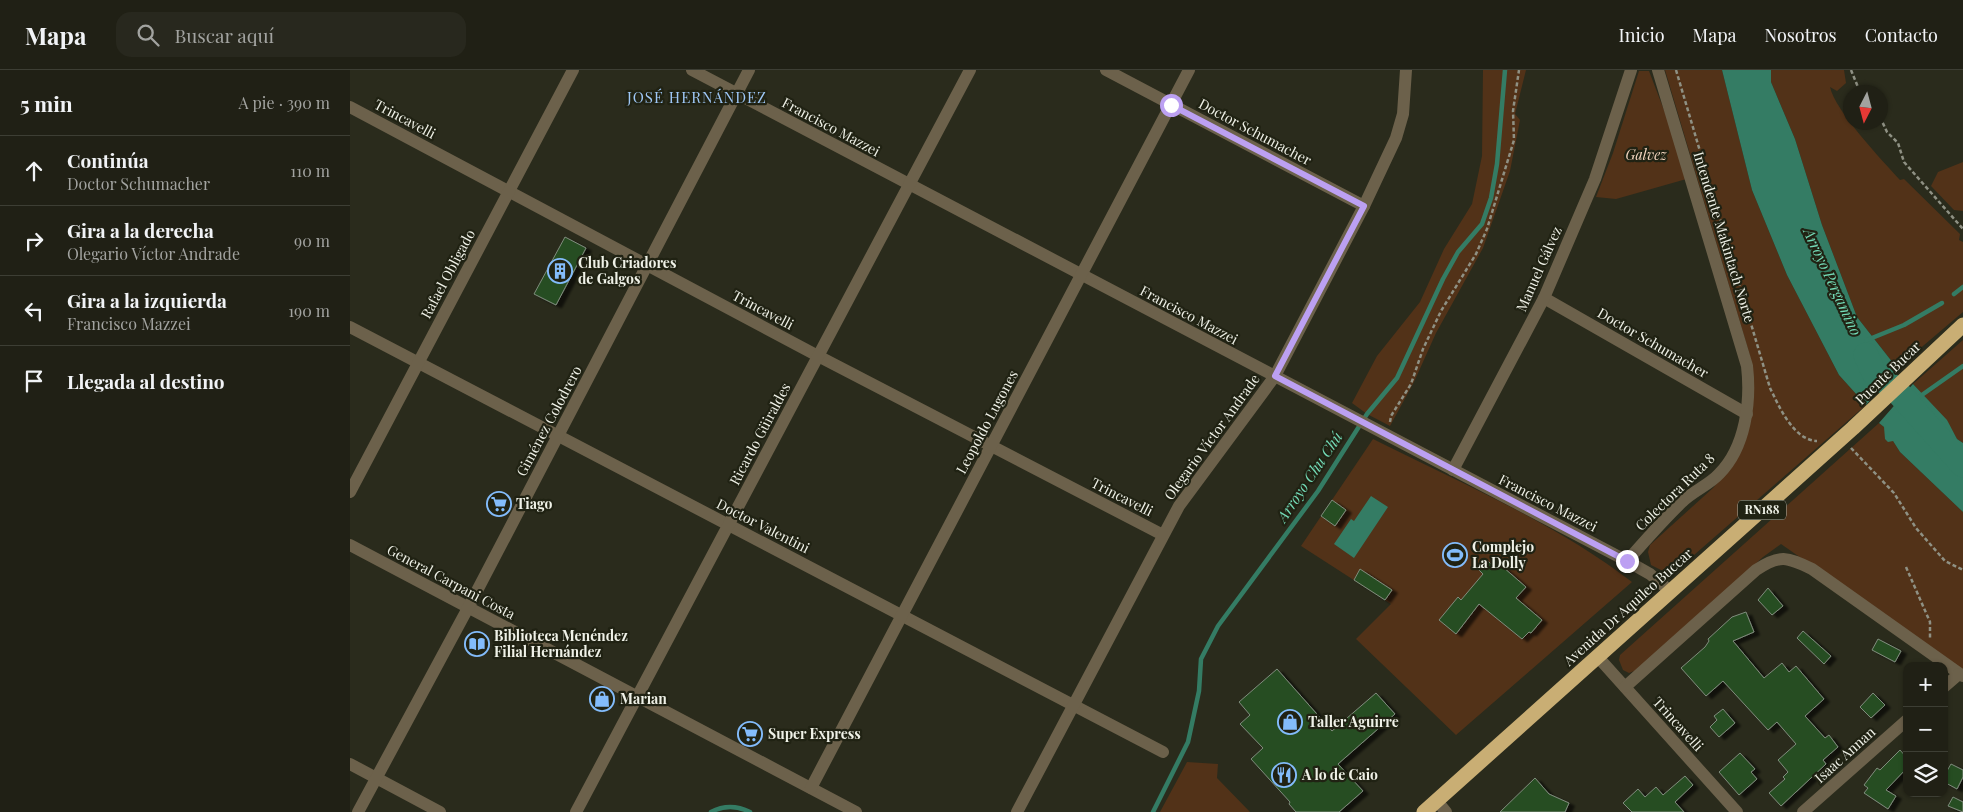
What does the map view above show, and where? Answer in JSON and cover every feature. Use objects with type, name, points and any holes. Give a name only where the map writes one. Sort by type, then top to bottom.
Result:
[{"type":"highway","name":"Puente Bucar","points":[[1853,428],[1963,324]]},
{"type":"highway","name":"Avenida Dr Aquileo Buccar","points":[[1424,812],[1442,807],[1597,656],[1853,428]]},
{"type":"street","name":"Rafael Obligado","points":[[350,492],[573,70]]},
{"type":"street","name":"Francisco Mazzei","points":[[692,70],[1627,561],[1650,574],[1670,591]]},
{"type":"street","name":"Giménez Colodrero","points":[[358,812],[468,608],[749,70]]},
{"type":"street","name":"Ricardo Güiraldes","points":[[576,812],[730,526],[970,70]]},
{"type":"street","name":"Doctor Schumacher","points":[[1106,70],[1364,206]]},
{"type":"street","name":"Leopoldo Lugones","points":[[811,788],[1189,70]]},
{"type":"street","name":"Olegario Víctor Andrade","points":[[1017,812],[1180,506],[1275,376],[1364,206],[1396,138],[1403,114],[1406,70]]},
{"type":"street","name":"Manuel Gálvez","points":[[1454,470],[1544,298],[1595,179],[1631,70]]},
{"type":"street","name":"Intendente Makintach Norte","points":[[1658,70],[1747,366],[1750,389],[1747,414]]},
{"type":"street","name":"Trincavelli","points":[[350,107],[990,447],[1163,535]]},
{"type":"street","name":"Doctor Schumacher","points":[[1544,298],[1747,414]]},
{"type":"street","name":"Doctor Valentini","points":[[350,326],[1163,752]]},
{"type":"street","name":"Colectora Ruta 8","points":[[1627,561],[1684,500],[1720,474],[1736,449],[1747,414]]},
{"type":"street","name":"General Carpani Costa","points":[[350,545],[856,812]]},
{"type":"street","points":[[1625,687],[1756,570],[1771,560],[1789,558],[1812,569],[1930,651],[1961,675],[1948,684]]},
{"type":"street","name":"Trincavelli","points":[[1597,656],[1737,812]]},
{"type":"street","name":"Isaac Annan","points":[[1803,812],[1903,724]]},
{"type":"street","points":[[350,764],[440,812]]},
{"type":"path","points":[[1383,433],[1410,384],[1442,312],[1476,254],[1487,229],[1514,140],[1513,111],[1518,70]]},
{"type":"path","points":[[1676,70],[1770,388],[1786,421],[1810,440],[1819,441]]},
{"type":"path","points":[[1851,70],[1857,85]]},
{"type":"path","points":[[1886,130],[1898,143],[1904,162],[1963,229]]},
{"type":"path","points":[[1854,444],[1850,448],[1894,493],[1916,528],[1945,561],[1963,570]]},
{"type":"path","points":[[1906,567],[1930,622],[1930,651]]},
{"type":"green space","points":[[1483,70],[1526,70],[1515,114],[1520,120],[1510,171],[1483,248],[1436,333],[1414,382],[1390,426],[1367,414],[1352,403],[1377,356],[1420,302],[1444,249],[1472,204],[1482,156]]},
{"type":"green space","points":[[1665,70],[1722,70],[1752,190],[1787,275],[1839,375],[1866,405],[1678,569],[1667,573],[1651,565],[1648,552],[1650,545],[1713,488],[1735,462],[1750,356]]},
{"type":"green space","points":[[1771,70],[1844,70],[1846,83],[1837,91],[1830,87],[1843,112],[1843,130],[1856,130],[1900,180],[1904,179],[1960,234],[1959,240],[1963,242],[1963,312],[1897,368],[1857,317],[1822,225],[1795,139],[1771,82]]},
{"type":"green space","name":"Galvez","points":[[1639,71],[1649,71],[1690,178],[1616,199],[1596,197],[1613,153]]},
{"type":"green space","points":[[1963,162],[1963,211],[1954,210],[1931,186],[1938,172]]},
{"type":"green space","points":[[1963,340],[1963,443],[1957,439],[1946,420],[1913,384]]},
{"type":"green space","points":[[1879,423],[1884,427],[1900,452],[1963,512],[1963,671],[1781,544],[1763,557],[1642,668],[1629,673],[1623,670],[1619,660],[1620,655]]},
{"type":"green space","name":"Complejo La Dolly","points":[[1373,439],[1539,522],[1602,560],[1632,582],[1456,735],[1356,639],[1391,604],[1301,546]]},
{"type":"green space","points":[[1187,762],[1218,764],[1217,778],[1250,812],[1160,812]]},
{"type":"water","points":[[1722,70],[1771,70],[1771,82],[1795,139],[1822,225],[1857,317],[1897,368],[1866,405],[1839,375],[1787,275],[1752,190]]},
{"type":"water","points":[[1913,384],[1947,420],[1957,439],[1963,443],[1963,512],[1900,452],[1893,441],[1888,442],[1885,439],[1884,427],[1879,423]]},
{"type":"water","points":[[1371,496],[1388,507],[1354,558],[1334,544],[1351,519],[1354,521]]},
{"type":"building","name":"Club Criadores de Galgos","points":[[565,237],[586,248],[556,305],[534,294]]},
{"type":"building","points":[[1332,500],[1346,510],[1335,526],[1321,516]]},
{"type":"building","points":[[1487,560],[1492,565],[1496,561],[1526,587],[1516,598],[1542,620],[1531,633],[1529,632],[1522,639],[1479,604],[1456,634],[1439,620],[1458,597],[1461,600],[1483,574],[1479,570]]},
{"type":"building","points":[[1360,569],[1392,590],[1385,600],[1354,580]]},
{"type":"building","points":[[1768,588],[1783,606],[1772,615],[1758,600]]},
{"type":"building","points":[[1746,612],[1754,632],[1733,641],[1764,678],[1782,663],[1789,672],[1796,666],[1824,699],[1805,716],[1825,738],[1829,735],[1838,747],[1823,760],[1826,764],[1781,806],[1769,793],[1785,779],[1783,777],[1788,772],[1778,760],[1796,744],[1777,722],[1768,730],[1723,681],[1706,696],[1681,668],[1705,647],[1709,641],[1708,639],[1732,617]]},
{"type":"building","points":[[1803,631],[1831,656],[1824,664],[1797,638]]},
{"type":"building","points":[[1878,639],[1901,651],[1895,662],[1872,650]]},
{"type":"building","name":"Taller Aguirre","points":[[1277,669],[1332,731],[1376,693],[1395,714],[1338,764],[1363,791],[1339,812],[1296,812],[1289,804],[1290,802],[1251,759],[1263,748],[1240,724],[1250,715],[1239,702]]},
{"type":"building","points":[[1873,693],[1885,705],[1871,718],[1860,707]]},
{"type":"building","points":[[1723,709],[1735,723],[1719,737],[1710,727],[1717,720],[1714,716]]},
{"type":"building","points":[[1900,750],[1903,753],[1903,772],[1886,790],[1896,796],[1888,809],[1864,793],[1868,788],[1864,785],[1877,768],[1880,770]]},
{"type":"building","points":[[1740,753],[1755,769],[1751,772],[1757,779],[1739,795],[1719,772]]},
{"type":"building","points":[[1951,764],[1963,770],[1963,777],[1957,789],[1948,784],[1948,769]]},
{"type":"building","points":[[1685,776],[1693,785],[1675,802],[1684,812],[1632,812],[1623,803],[1638,789],[1645,797],[1656,787],[1663,795]]},
{"type":"building","points":[[1535,778],[1549,794],[1569,803],[1565,812],[1500,812]]},
{"type":"building","points":[[1953,797],[1963,802],[1963,812],[1948,806]]},
{"type":"waterway","name":"Arroyo Chu Chú","points":[[1153,812],[1188,742],[1199,691],[1201,659],[1218,626],[1318,491],[1367,414],[1397,378],[1443,279],[1458,252],[1482,224],[1491,198],[1497,164],[1505,70]]},
{"type":"waterway","points":[[1954,294],[1963,287]]},
{"type":"waterway","points":[[1867,340],[1904,325],[1942,303]]},
{"type":"waterway","name":"Arroyo Pergamino","points":[[1866,355],[1874,373],[1895,389],[1963,465]]},
{"type":"waterway","points":[[1919,397],[1963,366]]},
{"type":"waterway","name":"Arroyo Chu Chú","points":[[711,812],[731,807],[741,808],[750,812]]},
{"type":"place","name":"Club Criadores de Galgos","points":[[560,271]]},
{"type":"place","name":"Tiago","points":[[499,504]]},
{"type":"place","name":"Complejo La Dolly","points":[[1455,555]]},
{"type":"place","name":"Biblioteca Menéndez Filial Hernández","points":[[477,644]]},
{"type":"place","name":"Marian","points":[[602,699]]},
{"type":"place","name":"Taller Aguirre","points":[[1290,722]]},
{"type":"place","name":"Super Express","points":[[750,734]]},
{"type":"place","name":"A lo de Caio","points":[[1284,775]]},
{"type":"district","name":"JOSÉ HERNÁNDEZ","points":[[697,98]]},
{"type":"route","points":[[1171,105],[1364,206],[1275,376],[1627,561]]}]
